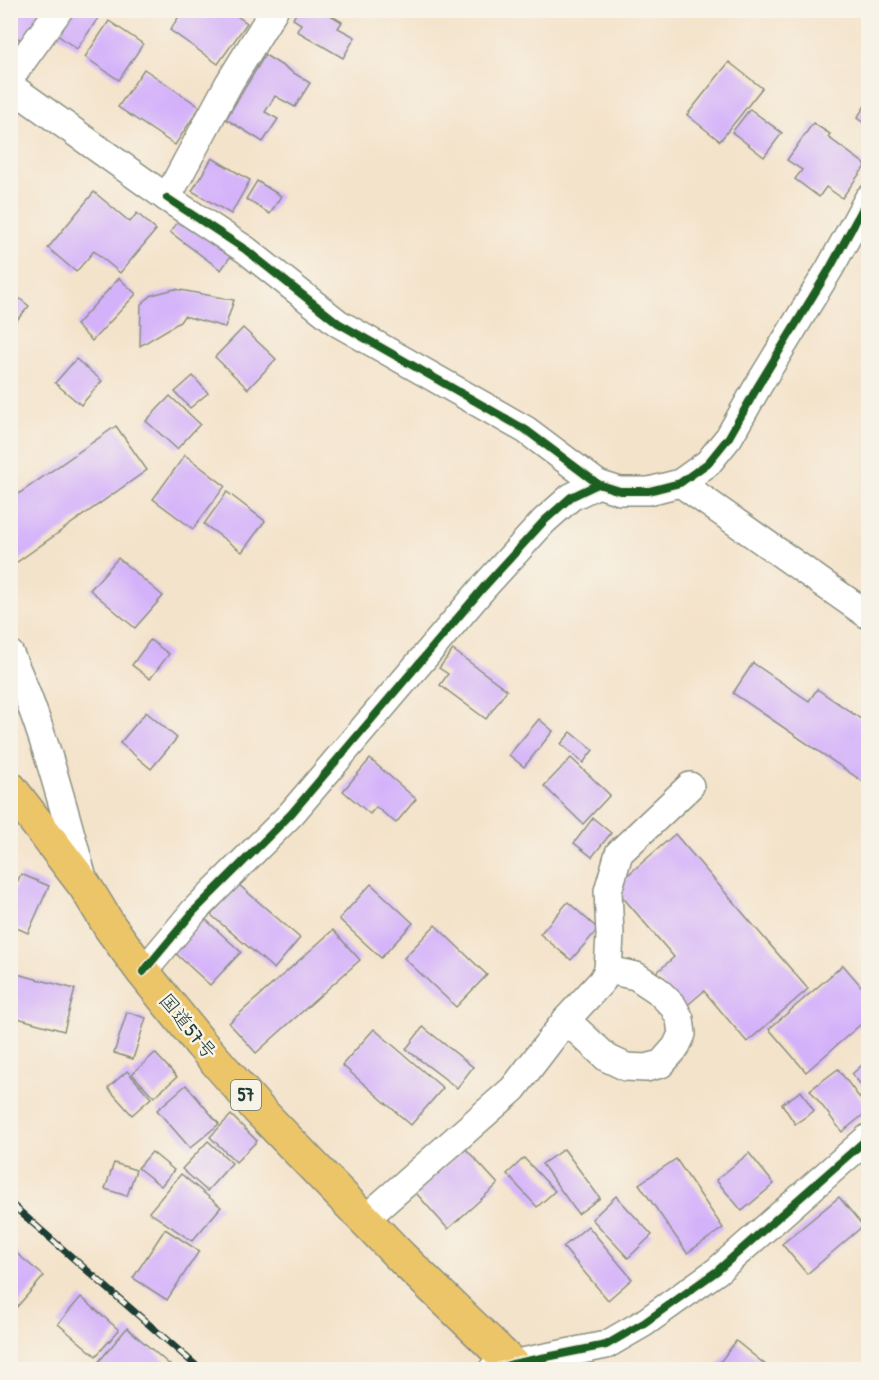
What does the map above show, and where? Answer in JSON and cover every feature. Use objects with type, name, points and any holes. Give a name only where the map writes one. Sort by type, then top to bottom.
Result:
[{"type":"highway","name":"国道57号","points":[[10,788],[85,886],[143,972],[201,1044],[258,1109],[507,1368]]},
{"type":"street","points":[[10,78],[59,10]]},
{"type":"street","points":[[167,198],[229,83],[274,10]]},
{"type":"street","points":[[10,86],[167,198],[246,250],[338,323],[526,430],[598,484],[620,491],[649,491],[680,483],[708,462],[729,437],[868,200]]},
{"type":"street","points":[[680,483],[868,615]]},
{"type":"street","points":[[143,972],[194,911],[291,814],[483,588],[544,521],[571,497],[598,484]]},
{"type":"street","points":[[10,654],[25,687],[53,770],[85,886]]},
{"type":"street","points":[[10,709],[25,687]]},
{"type":"street","points":[[365,1220],[513,1089],[566,1020],[602,981],[608,970],[610,935],[608,891],[619,853],[690,786]]},
{"type":"street","points":[[566,1020],[607,1058],[626,1067],[646,1068],[661,1064],[676,1047],[682,1034],[680,1019],[673,1006],[657,990],[636,976],[608,970]]},
{"type":"street","points":[[507,1368],[606,1345],[644,1323],[717,1271],[868,1138]]},
{"type":"building","points":[[10,10],[45,10],[24,42],[10,33]]},
{"type":"building","points":[[73,10],[95,10],[101,14],[77,49],[56,34]]},
{"type":"building","points":[[175,10],[228,10],[247,23],[218,64],[170,30],[180,15]]},
{"type":"building","points":[[298,10],[322,10],[342,22],[338,28],[355,37],[343,58],[297,31],[301,24],[293,19]]},
{"type":"building","points":[[109,21],[143,44],[119,80],[85,57]]},
{"type":"building","points":[[265,55],[310,83],[295,107],[275,96],[265,112],[278,119],[263,142],[226,119]]},
{"type":"building","points":[[729,62],[762,88],[720,141],[687,115]]},
{"type":"building","points":[[144,69],[200,107],[175,145],[118,107]]},
{"type":"building","points":[[868,101],[868,126],[857,118]]},
{"type":"building","points":[[750,109],[782,133],[764,157],[732,132]]},
{"type":"building","points":[[813,123],[830,134],[828,137],[866,165],[842,198],[826,187],[819,197],[795,179],[802,170],[787,160]]},
{"type":"building","points":[[212,158],[250,180],[231,214],[192,191]]},
{"type":"building","points":[[257,181],[281,196],[270,214],[246,199]]},
{"type":"building","points":[[94,192],[130,222],[137,213],[156,230],[120,273],[94,251],[76,272],[48,248]]},
{"type":"building","points":[[183,216],[233,253],[221,270],[170,232]]},
{"type":"building","points":[[119,278],[136,294],[92,341],[76,325]]},
{"type":"building","points":[[175,289],[234,300],[225,327],[184,316],[180,322],[140,346],[141,304],[152,295]]},
{"type":"building","points":[[10,291],[29,306],[10,328]]},
{"type":"building","points":[[243,328],[276,359],[248,389],[215,357]]},
{"type":"building","points":[[76,359],[102,381],[81,405],[55,383]]},
{"type":"building","points":[[193,376],[208,393],[190,408],[175,392]]},
{"type":"building","points":[[170,396],[200,424],[177,449],[146,421]]},
{"type":"building","points":[[116,426],[147,470],[10,567],[10,500]]},
{"type":"building","points":[[185,455],[225,486],[193,529],[153,499]]},
{"type":"building","points":[[227,492],[265,521],[242,552],[204,524]]},
{"type":"building","points":[[118,558],[163,596],[135,628],[90,590]]},
{"type":"building","points":[[150,640],[169,654],[150,679],[132,665]]},
{"type":"building","points":[[453,650],[507,690],[486,719],[440,685],[448,674],[439,668]]},
{"type":"building","points":[[753,663],[809,701],[817,689],[868,724],[868,785],[733,693]]},
{"type":"building","points":[[146,712],[177,738],[151,769],[120,743]]},
{"type":"building","points":[[539,719],[553,731],[524,767],[509,755]]},
{"type":"building","points":[[571,732],[593,750],[583,763],[561,744]]},
{"type":"building","points":[[571,758],[610,795],[583,824],[544,786]]},
{"type":"building","points":[[370,759],[416,799],[396,823],[376,807],[370,814],[343,791]]},
{"type":"building","points":[[593,818],[611,833],[592,857],[574,843]]},
{"type":"building","points":[[675,834],[808,989],[747,1042],[704,991],[683,1009],[654,975],[674,957],[614,887]]},
{"type":"building","points":[[21,874],[49,886],[28,933],[10,925],[10,897]]},
{"type":"building","points":[[238,884],[300,938],[274,969],[211,915]]},
{"type":"building","points":[[371,884],[413,923],[381,958],[339,919]]},
{"type":"building","points":[[568,902],[598,929],[571,960],[540,934]]},
{"type":"building","points":[[204,918],[241,952],[210,985],[173,951]]},
{"type":"building","points":[[435,925],[487,975],[456,1007],[404,958]]},
{"type":"building","points":[[333,930],[360,960],[256,1053],[229,1023]]},
{"type":"building","points":[[843,965],[868,994],[868,1018],[806,1072],[769,1029]]},
{"type":"building","points":[[13,973],[75,989],[64,1031],[10,1016],[10,980]]},
{"type":"building","points":[[127,1012],[146,1018],[133,1059],[114,1053]]},
{"type":"building","points":[[423,1027],[473,1067],[457,1088],[406,1049]]},
{"type":"building","points":[[374,1029],[443,1088],[411,1125],[342,1065]]},
{"type":"building","points":[[155,1053],[177,1077],[154,1097],[132,1074]]},
{"type":"building","points":[[868,1060],[868,1093],[852,1074]]},
{"type":"building","points":[[838,1069],[868,1109],[842,1132],[810,1090]]},
{"type":"building","points":[[127,1071],[151,1098],[132,1115],[108,1088]]},
{"type":"building","points":[[186,1085],[219,1124],[190,1148],[157,1110]]},
{"type":"building","points":[[801,1091],[814,1111],[795,1124],[782,1104]]},
{"type":"building","points":[[231,1115],[257,1141],[236,1162],[210,1137]]},
{"type":"building","points":[[208,1141],[232,1163],[207,1191],[182,1169]]},
{"type":"building","points":[[465,1148],[498,1184],[448,1229],[416,1193]]},
{"type":"building","points":[[564,1149],[600,1198],[578,1214],[542,1164]]},
{"type":"building","points":[[152,1152],[174,1170],[161,1186],[138,1168]]},
{"type":"building","points":[[749,1153],[774,1184],[742,1211],[716,1180]]},
{"type":"building","points":[[524,1158],[555,1191],[537,1207],[507,1174]]},
{"type":"building","points":[[676,1159],[723,1228],[687,1253],[639,1184]]},
{"type":"building","points":[[114,1163],[136,1170],[127,1196],[105,1189]]},
{"type":"building","points":[[181,1174],[221,1207],[192,1241],[149,1212]]},
{"type":"building","points":[[616,1196],[652,1235],[628,1258],[592,1219]]},
{"type":"building","points":[[839,1197],[863,1226],[807,1274],[782,1244]]},
{"type":"building","points":[[588,1226],[632,1279],[608,1300],[563,1247]]},
{"type":"building","points":[[165,1229],[199,1251],[167,1300],[133,1278]]},
{"type":"building","points":[[10,1248],[44,1276],[16,1308],[10,1303]]},
{"type":"building","points":[[81,1297],[119,1330],[96,1356],[58,1324]]},
{"type":"building","points":[[127,1328],[170,1365],[165,1370],[102,1370],[96,1365]]},
{"type":"building","points":[[736,1341],[772,1370],[714,1370]]},
{"type":"railway","points":[[10,1203],[201,1370]]},
{"type":"cycle path","points":[[167,198],[246,250],[338,323],[526,430],[598,484]]},
{"type":"cycle path","points":[[143,972],[194,911],[291,814],[483,588],[544,521],[571,497],[598,484],[620,491],[649,491],[680,483],[708,463],[729,437],[830,268],[868,199]]},
{"type":"cycle path","points":[[492,1370],[606,1345],[644,1323],[717,1271],[868,1138]]}]
